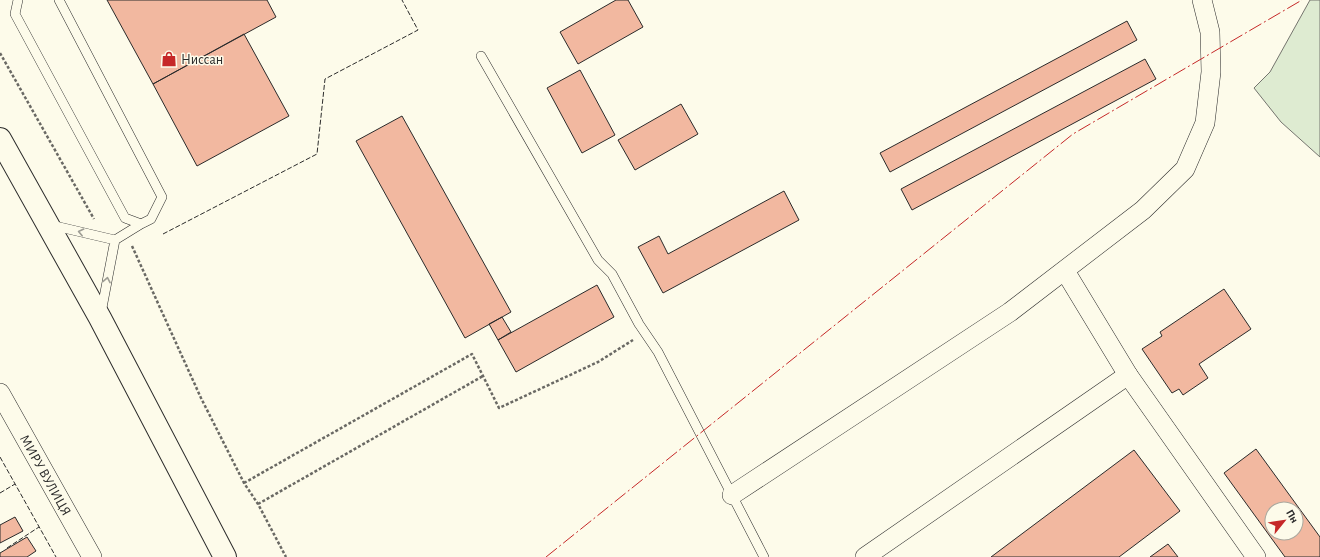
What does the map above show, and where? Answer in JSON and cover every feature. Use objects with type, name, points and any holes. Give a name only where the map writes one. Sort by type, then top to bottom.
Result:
[{"type":"main road","points":[[0,139],[100,318],[225,557]]},
{"type":"street","points":[[732,495],[1010,312],[1066,271],[1143,210],[1186,169],[1205,123],[1211,72],[1210,32],[1202,0]]},
{"type":"street","points":[[1066,271],[1128,375],[1256,557]]},
{"type":"street","points":[[865,557],[1128,375]]},
{"type":"street","name":"МИРУ ВУЛИЦЯ","points":[[0,393],[92,557]]},
{"type":"lane","points":[[18,0],[15,14],[125,218],[141,224]]},
{"type":"lane","points":[[47,224],[118,238],[151,219],[162,198],[59,0]]},
{"type":"lane","points":[[481,56],[598,260],[612,274],[658,352],[764,557]]},
{"type":"lane","points":[[100,318],[118,238]]},
{"type":"path","points":[[0,53],[94,219]]},
{"type":"path","points":[[118,238],[128,238],[201,398],[244,483],[258,504],[286,557]]},
{"type":"path","points":[[244,483],[472,354],[499,408],[598,362],[645,332]]},
{"type":"path","points":[[258,504],[483,376]]},
{"type":"green space","points":[[1310,0],[1320,0],[1320,157],[1281,122],[1254,88],[1270,72]]},
{"type":"building","name":"Ниссан","points":[[107,0],[267,0],[276,17],[153,84]]},
{"type":"building","points":[[616,0],[628,0],[643,27],[578,64],[560,32]]},
{"type":"building","points":[[1127,21],[1137,40],[890,172],[880,153]]},
{"type":"building","points":[[244,34],[289,116],[197,166],[153,84]]},
{"type":"building","points":[[1145,59],[1156,79],[912,210],[901,189]]},
{"type":"building","points":[[580,70],[615,135],[582,153],[547,88]]},
{"type":"building","points":[[681,104],[698,134],[635,170],[618,140]]},
{"type":"building","points":[[402,116],[511,312],[465,338],[356,141]]},
{"type":"building","points":[[784,191],[799,220],[663,293],[638,247],[659,236],[668,254]]},
{"type":"building","points":[[597,285],[614,317],[516,372],[498,340]]},
{"type":"building","points":[[1224,289],[1251,329],[1199,364],[1208,378],[1183,395],[1179,389],[1172,393],[1142,349],[1162,336],[1160,332]]},
{"type":"building","points":[[502,317],[511,332],[498,340],[489,324]]},
{"type":"building","points":[[1256,449],[1294,501],[1264,501],[1264,528],[1224,473]]},
{"type":"building","points":[[1134,450],[1180,511],[1119,557],[991,557]]},
{"type":"building","points":[[1304,515],[1320,537],[1320,557],[1285,557],[1273,541],[1304,541]]},
{"type":"building","points":[[15,517],[23,531],[0,543],[0,525]]},
{"type":"building","points":[[27,537],[36,551],[27,557],[0,557],[0,553]]},
{"type":"building","points":[[1168,544],[1178,557],[1150,557]]},
{"type":"fence","points":[[163,234],[317,154],[325,79],[418,30],[402,0]]},
{"type":"fence","points":[[0,457],[56,557]]},
{"type":"fence","points":[[0,493],[15,484]]},
{"type":"fence","points":[[7,548],[39,527]]},
{"type":"power","points":[[546,557],[1073,134],[1302,0]]},
{"type":"place","name":"Ниссан","points":[[169,59]]}]
